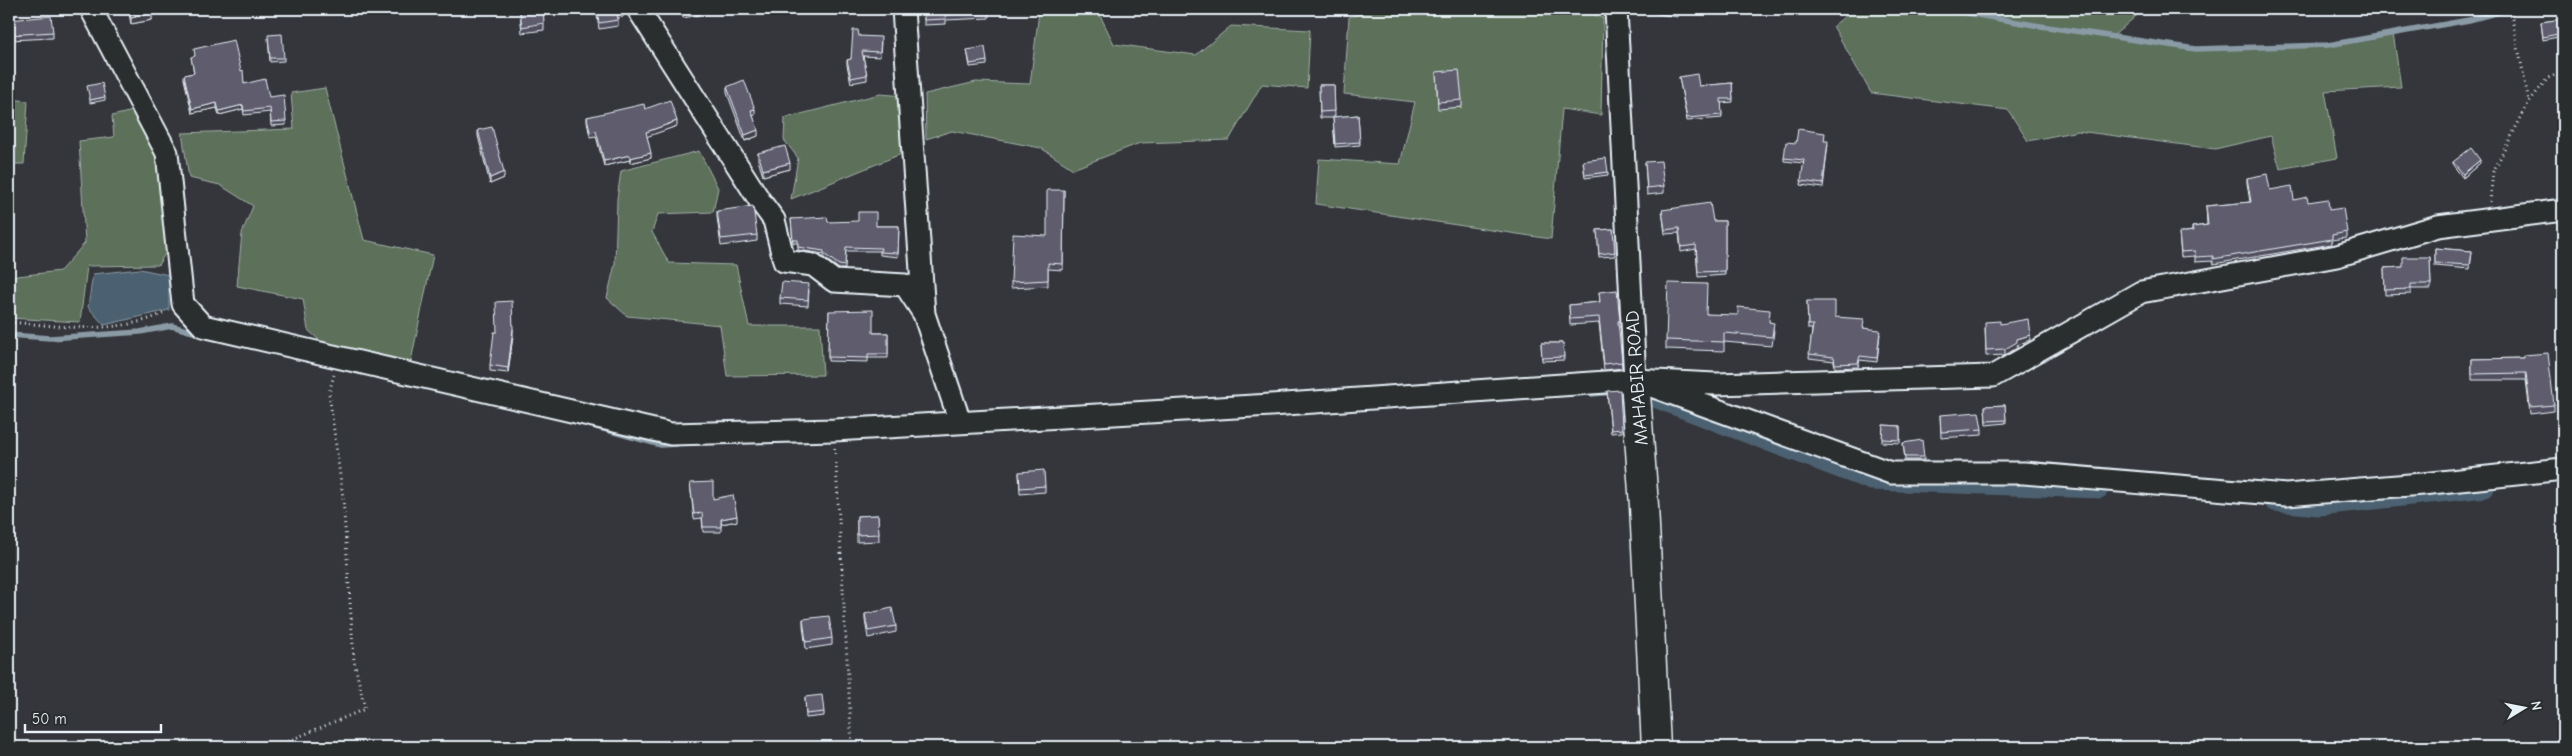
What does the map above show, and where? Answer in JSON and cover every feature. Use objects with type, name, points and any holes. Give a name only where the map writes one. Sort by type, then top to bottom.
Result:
[{"type":"street","points":[[90,9],[167,153],[183,304],[203,326],[671,434],[834,430],[1271,406],[1635,380],[1714,384],[1993,376],[2141,292],[2337,256],[2438,226],[2563,210]]},
{"type":"street","points":[[638,9],[774,220],[784,261],[813,266],[834,281],[905,285],[924,314]]},
{"type":"street","points":[[903,9],[924,314],[960,422]]},
{"type":"street","name":"MAHABIR ROAD","points":[[1616,9],[1656,747]]},
{"type":"street","points":[[1635,380],[1891,473],[2024,473],[2286,495],[2422,484],[2563,469]]},
{"type":"path","points":[[2511,14],[2529,102]]},
{"type":"path","points":[[2488,220],[2493,172],[2529,102],[2548,78],[2563,72]]},
{"type":"path","points":[[9,322],[100,329],[153,319],[183,304]]},
{"type":"path","points":[[274,747],[365,710],[354,661],[343,498],[329,393],[338,358]]},
{"type":"path","points":[[834,430],[852,747]]},
{"type":"green space","points":[[1033,9],[1097,9],[1114,44],[1196,55],[1231,26],[1310,30],[1307,88],[1262,84],[1229,140],[1140,143],[1073,169],[1041,148],[952,131],[926,139],[925,94],[976,82],[1030,84],[1039,12]]},
{"type":"green space","points":[[1376,9],[1579,9],[1603,18],[1601,115],[1562,109],[1551,239],[1316,204],[1319,159],[1400,164],[1415,102],[1344,94],[1349,17]]},
{"type":"green space","points":[[1854,9],[2144,9],[2112,37],[2196,49],[2328,45],[2393,33],[2401,87],[2325,91],[2337,158],[2280,169],[2271,136],[2215,149],[2078,131],[2028,141],[2008,110],[1871,93],[1833,26]]},
{"type":"green space","points":[[325,88],[364,240],[433,255],[411,361],[339,358],[308,330],[303,299],[237,286],[242,233],[253,206],[220,185],[189,178],[182,133],[294,129],[291,93]]},
{"type":"green space","points":[[880,94],[905,96],[906,152],[791,199],[798,158],[784,140],[785,118]]},
{"type":"green space","points":[[9,99],[28,101],[24,164],[9,164]]},
{"type":"green space","points":[[137,110],[162,154],[168,249],[158,265],[87,266],[80,322],[9,318],[9,277],[60,271],[85,243],[79,141],[114,137],[112,116]]},
{"type":"green space","points":[[699,151],[718,188],[713,212],[658,214],[652,232],[669,263],[736,265],[749,326],[820,326],[823,375],[727,376],[720,325],[627,316],[607,298],[615,264],[617,199],[621,171]]},
{"type":"water","points":[[140,269],[169,275],[169,310],[104,325],[88,307],[93,274]]},
{"type":"building","points":[[129,9],[151,9],[152,13],[131,18]]},
{"type":"building","points":[[543,9],[544,23],[522,27],[520,12]]},
{"type":"building","points":[[597,9],[623,9],[623,11],[617,12],[618,20],[599,23]]},
{"type":"building","points":[[924,9],[989,9],[989,13],[945,15],[946,19],[924,20]]},
{"type":"building","points":[[1646,9],[1678,9],[1678,13]]},
{"type":"building","points":[[51,16],[53,32],[9,35],[9,20]]},
{"type":"building","points":[[2563,19],[2563,33],[2543,37],[2541,22]]},
{"type":"building","points":[[853,30],[858,30],[859,36],[881,37],[880,52],[862,51],[867,75],[851,78],[847,60],[851,59]]},
{"type":"building","points":[[282,34],[284,58],[270,58],[268,35]]},
{"type":"building","points":[[234,40],[241,71],[243,70],[244,84],[265,79],[269,97],[284,95],[286,121],[271,122],[270,108],[244,111],[243,105],[219,111],[217,103],[192,109],[184,75],[194,73],[191,57],[195,56],[194,49]]},
{"type":"building","points":[[985,47],[987,61],[970,64],[967,50]]},
{"type":"building","points":[[1459,70],[1462,100],[1438,102],[1436,72]]},
{"type":"building","points":[[1697,74],[1699,86],[1732,83],[1733,99],[1721,99],[1722,115],[1687,118],[1679,77]]},
{"type":"building","points":[[744,80],[755,109],[751,110],[758,130],[745,135],[727,87]]},
{"type":"building","points":[[102,83],[105,97],[90,100],[87,86]]},
{"type":"building","points":[[1319,85],[1334,85],[1335,111],[1320,112]]},
{"type":"building","points":[[670,100],[677,121],[646,132],[651,153],[630,158],[630,155],[604,161],[596,131],[590,132],[587,117],[644,104],[645,109]]},
{"type":"building","points":[[1358,115],[1360,142],[1335,144],[1333,117]]},
{"type":"building","points":[[492,127],[504,172],[490,178],[478,130]]},
{"type":"building","points":[[1798,129],[1825,133],[1824,141],[1828,141],[1823,184],[1801,181],[1804,160],[1784,158],[1786,142],[1796,143]]},
{"type":"building","points":[[785,146],[790,163],[763,170],[758,153]]},
{"type":"building","points":[[2471,148],[2480,160],[2463,174],[2453,162]]},
{"type":"building","points":[[1606,158],[1608,172],[1585,175],[1583,161]]},
{"type":"building","points":[[1661,161],[1664,186],[1647,188],[1645,162]]},
{"type":"building","points":[[2267,174],[2270,190],[2292,186],[2294,200],[2307,197],[2308,202],[2328,199],[2329,210],[2343,208],[2347,232],[2332,235],[2332,239],[2213,259],[2213,256],[2195,257],[2195,251],[2181,252],[2179,233],[2193,231],[2192,227],[2208,225],[2206,206],[2251,202],[2247,178]]},
{"type":"building","points":[[1047,190],[1064,190],[1063,264],[1048,263],[1048,280],[1011,282],[1013,234],[1047,236]]},
{"type":"building","points":[[1710,203],[1713,221],[1725,221],[1725,271],[1698,272],[1696,245],[1681,247],[1679,228],[1665,230],[1662,210]]},
{"type":"building","points":[[753,206],[757,235],[721,239],[717,211]]},
{"type":"building","points":[[858,212],[876,212],[876,226],[899,226],[898,253],[880,252],[881,248],[846,247],[845,266],[839,265],[824,254],[824,251],[798,247],[798,240],[793,240],[791,219],[827,217],[828,222],[858,221]]},
{"type":"building","points":[[1613,229],[1615,252],[1599,254],[1597,230]]},
{"type":"building","points":[[2435,248],[2472,251],[2470,265],[2435,263]]},
{"type":"building","points":[[2403,257],[2430,257],[2431,284],[2411,284],[2411,289],[2385,290],[2384,268],[2403,267]]},
{"type":"building","points":[[782,282],[809,284],[808,300],[780,298]]},
{"type":"building","points":[[1668,283],[1707,284],[1706,314],[1738,315],[1738,307],[1770,310],[1769,322],[1774,323],[1772,337],[1724,333],[1724,342],[1666,340]]},
{"type":"building","points":[[1617,290],[1622,362],[1604,364],[1599,317],[1570,319],[1569,305],[1600,302],[1599,292]]},
{"type":"building","points":[[512,301],[513,329],[508,368],[490,365],[494,332],[497,332],[496,302]]},
{"type":"building","points":[[1807,301],[1835,301],[1835,317],[1864,319],[1863,328],[1880,330],[1877,358],[1860,356],[1858,363],[1835,364],[1834,357],[1809,354],[1813,325],[1808,325]]},
{"type":"building","points":[[873,310],[873,333],[888,333],[888,354],[868,354],[868,358],[828,357],[829,311]]},
{"type":"building","points":[[2028,319],[2030,335],[2017,339],[2017,342],[2005,349],[1986,350],[1985,322],[2000,321],[2000,324]]},
{"type":"building","points":[[1541,343],[1563,343],[1564,357],[1542,358]]},
{"type":"building","points":[[2548,353],[2554,405],[2530,407],[2526,373],[2472,374],[2472,359],[2524,358],[2524,355]]},
{"type":"building","points":[[1620,390],[1622,429],[1611,430],[1607,391]]},
{"type":"building","points":[[2005,405],[2006,420],[1986,421],[1985,406]]},
{"type":"building","points":[[1979,412],[1982,429],[1941,432],[1940,415]]},
{"type":"building","points":[[1883,425],[1900,426],[1900,440],[1882,439]]},
{"type":"building","points":[[1922,440],[1924,457],[1905,457],[1903,443]]},
{"type":"building","points":[[1044,470],[1045,486],[1020,488],[1019,472]]},
{"type":"building","points":[[713,482],[713,499],[733,495],[737,516],[721,519],[721,527],[703,527],[702,513],[694,514],[690,483]]},
{"type":"building","points":[[878,515],[879,534],[857,535],[857,516]]},
{"type":"building","points":[[892,608],[896,626],[868,631],[865,614]]},
{"type":"building","points":[[829,616],[832,638],[806,642],[803,619]]},
{"type":"building","points":[[822,695],[824,712],[806,714],[805,697]]},
{"type":"waterway","points":[[1944,9],[2034,25],[2196,49],[2328,45],[2469,20],[2510,9]]},
{"type":"waterway","points":[[9,335],[50,338],[140,332],[172,326],[200,334]]},
{"type":"waterway","points":[[1591,394],[1629,391]]},
{"type":"waterway","points":[[1649,396],[1871,481],[2099,489]]},
{"type":"waterway","points":[[596,427],[661,445],[677,444]]},
{"type":"waterway","points":[[2274,502],[2319,506],[2485,488]]}]
